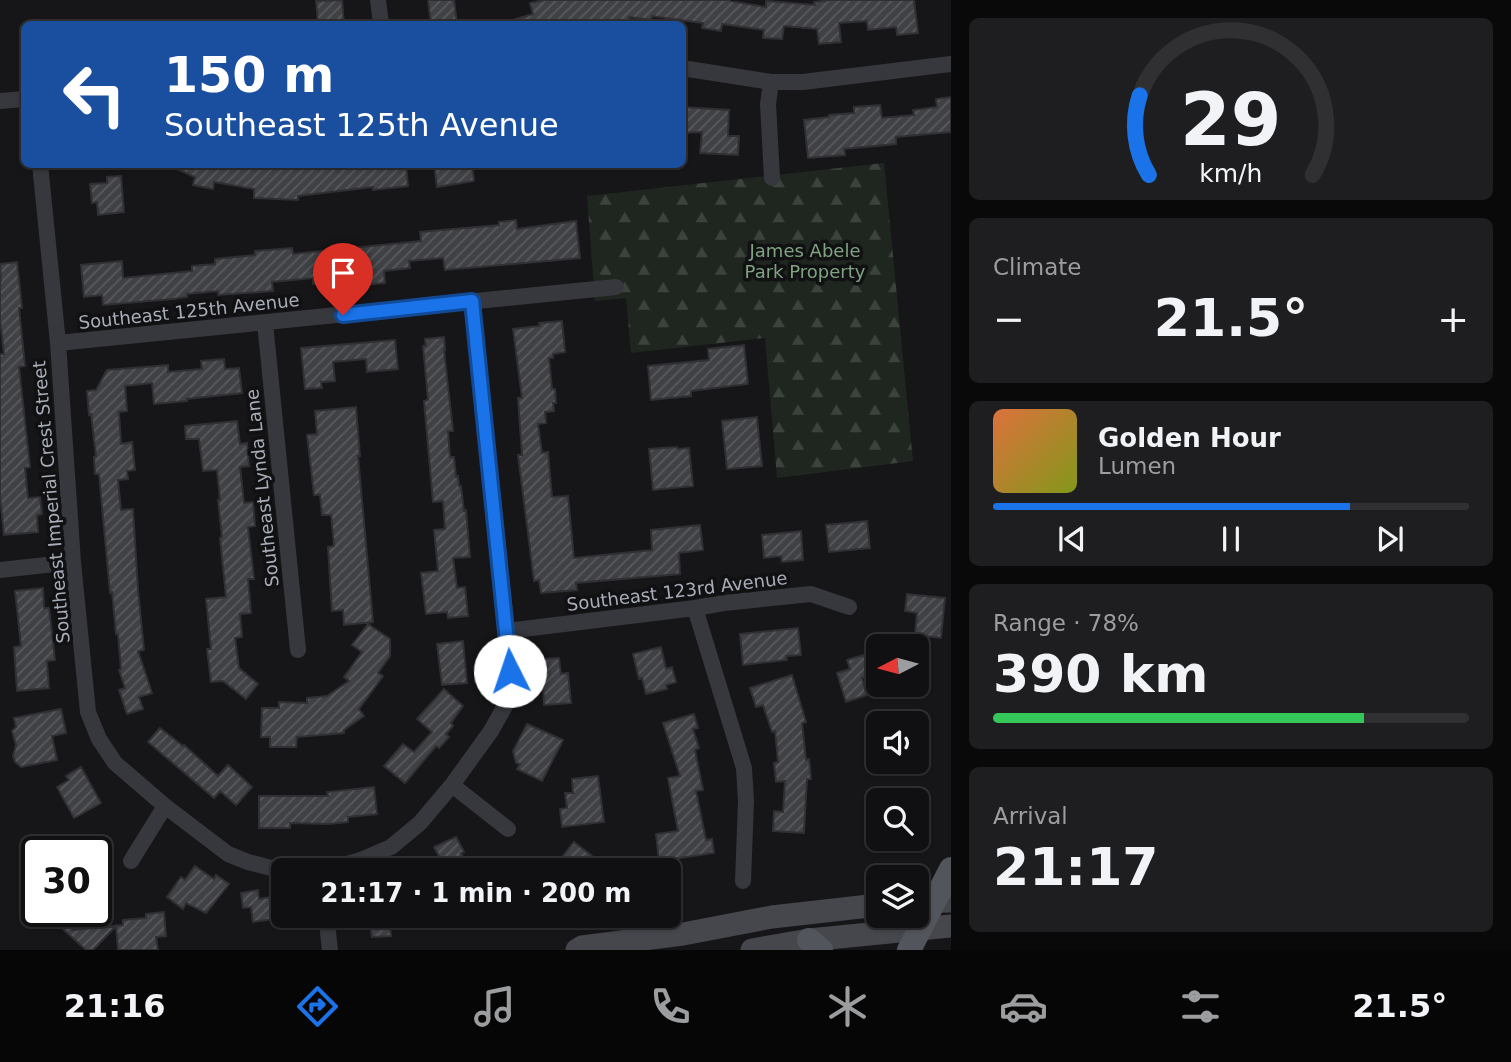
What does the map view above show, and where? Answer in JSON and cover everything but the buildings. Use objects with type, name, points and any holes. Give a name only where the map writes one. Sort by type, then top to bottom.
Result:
[{"type":"main road","points":[[915,939],[951,869]]},
{"type":"main road","points":[[577,950],[582,947],[683,934],[772,917],[866,906]]},
{"type":"main road","points":[[752,950],[915,939],[951,926]]},
{"type":"street","points":[[378,0],[381,21]]},
{"type":"street","points":[[686,69],[771,82],[803,82],[951,64]]},
{"type":"street","points":[[771,82],[768,104],[772,178]]},
{"type":"street","points":[[0,101],[21,99]]},
{"type":"street","name":"Southeast Imperial Crest Street","points":[[40,168],[58,343],[73,562],[88,712],[99,738],[115,763],[165,806],[228,854],[271,868]]},
{"type":"street","name":"Southeast 125th Avenue","points":[[58,343],[616,287]]},
{"type":"street","points":[[365,858],[391,847],[420,822],[452,785],[491,731],[505,706],[510,671],[507,631],[472,301]]},
{"type":"street","name":"Southeast Lynda Lane","points":[[265,323],[298,650]]},
{"type":"street","points":[[0,570],[73,562]]},
{"type":"street","name":"Southeast 123rd Avenue","points":[[507,631],[811,594],[849,607]]},
{"type":"street","points":[[695,608],[744,768],[746,801],[743,881]]},
{"type":"street","points":[[452,785],[508,830]]},
{"type":"street","points":[[131,861],[165,806]]},
{"type":"street","points":[[327,928],[330,950]]},
{"type":"green space","name":"James Abele Park Property","points":[[884,163],[913,461],[777,478],[765,338],[631,353],[626,298],[595,301],[587,196]]},
{"type":"route","points":[[343,315],[472,301],[510,671]]}]
